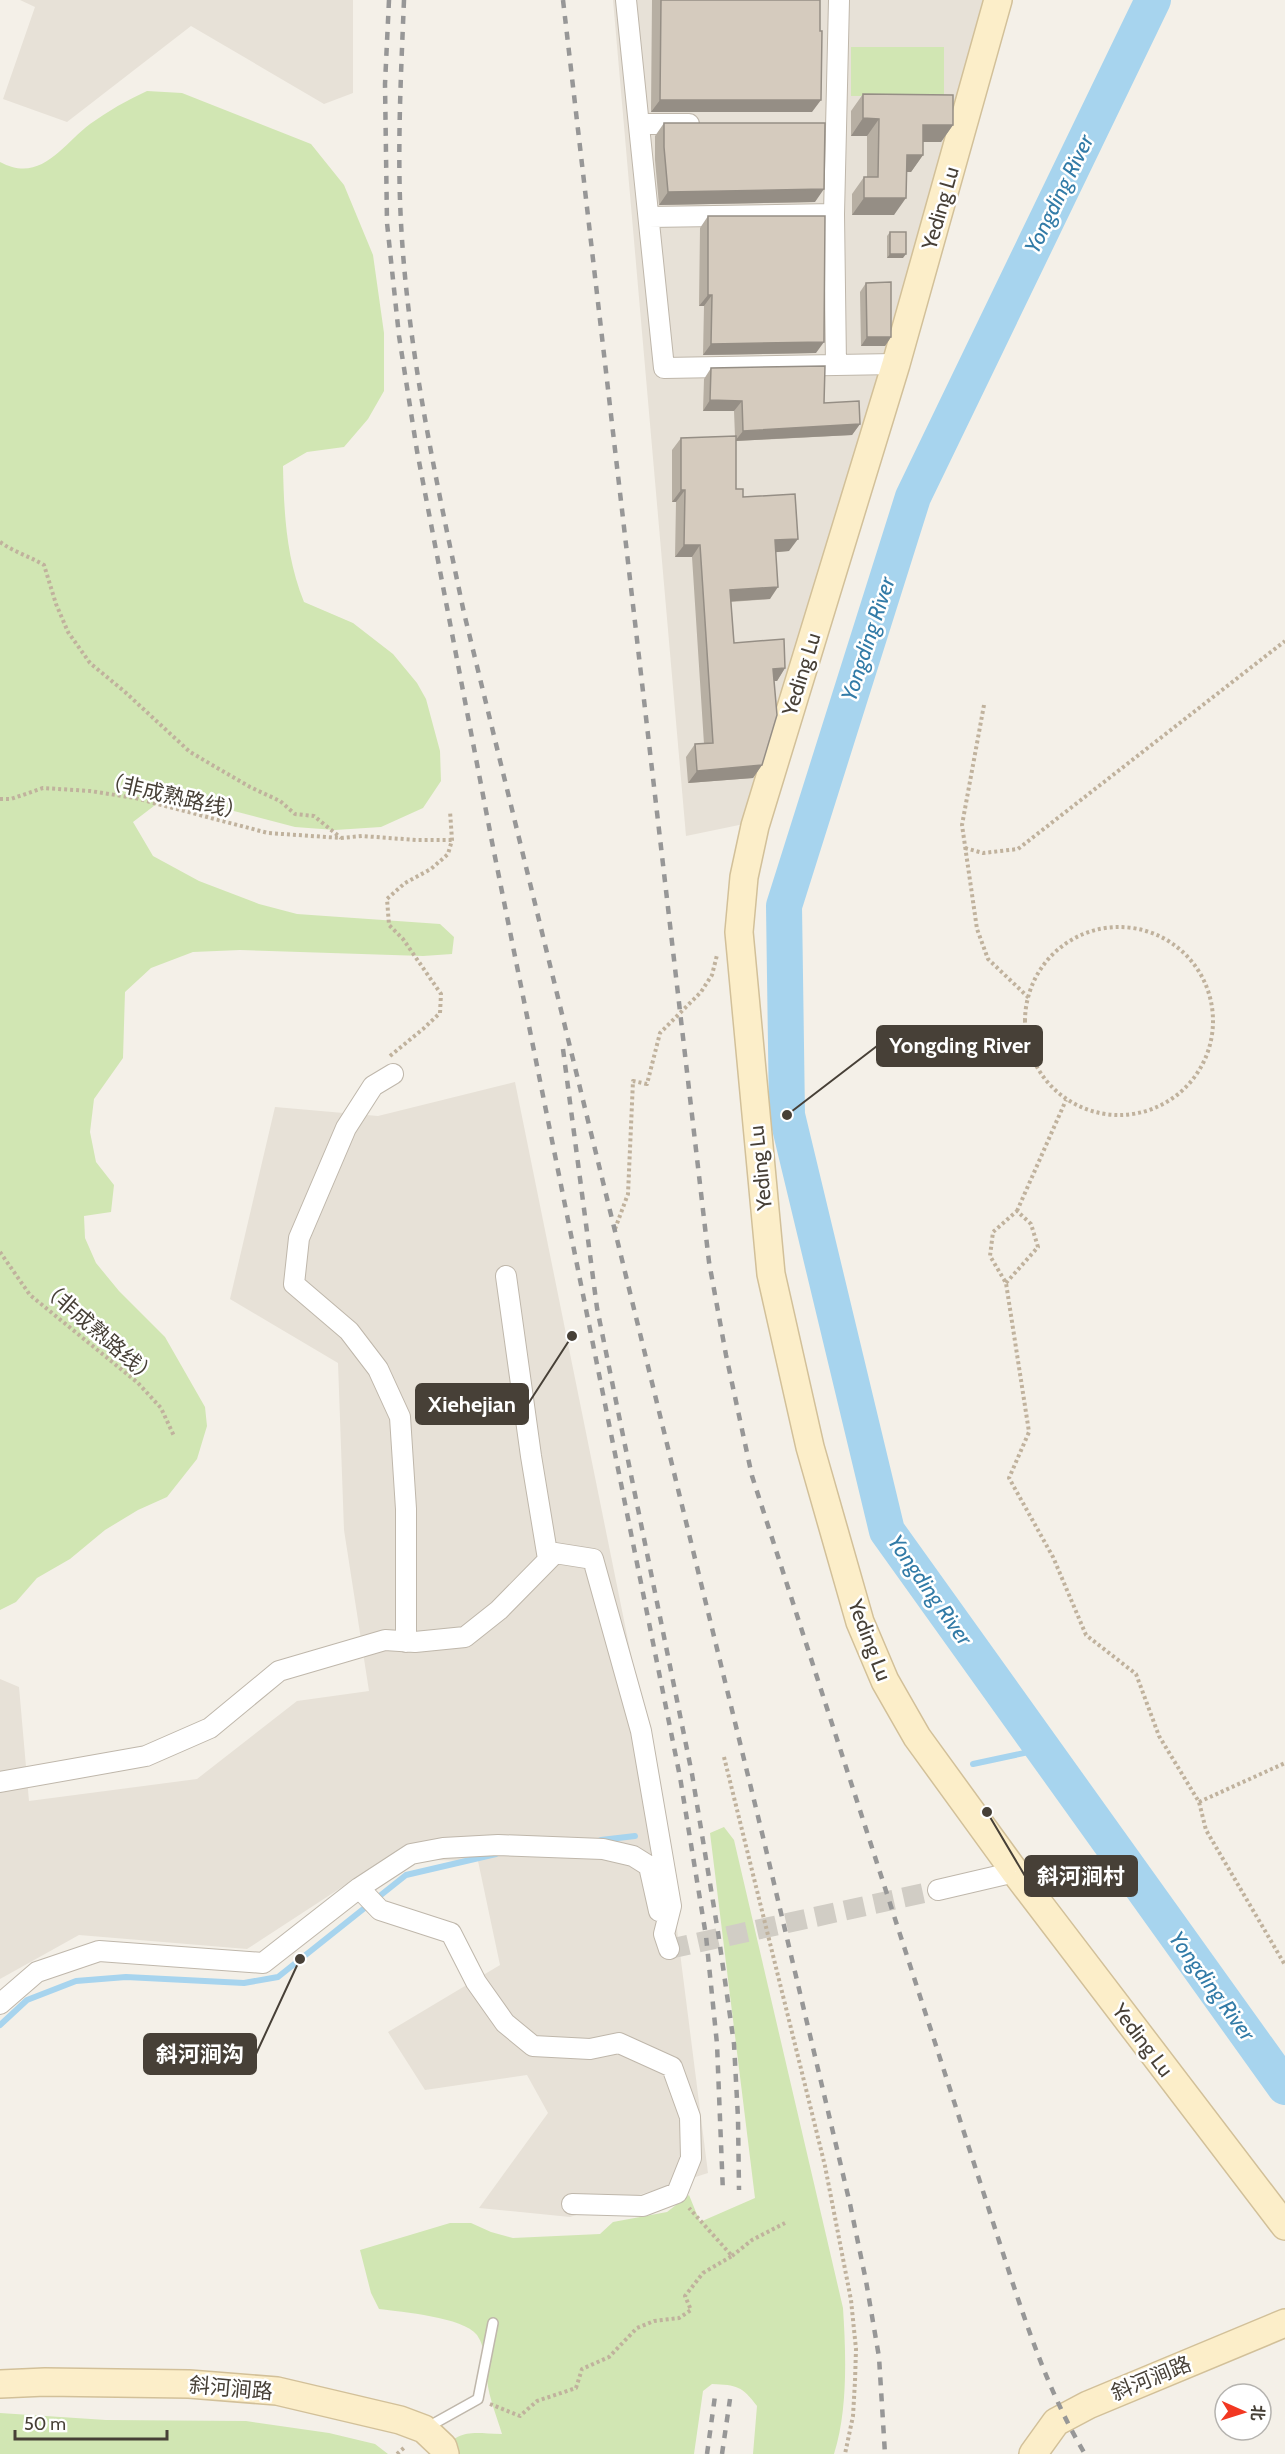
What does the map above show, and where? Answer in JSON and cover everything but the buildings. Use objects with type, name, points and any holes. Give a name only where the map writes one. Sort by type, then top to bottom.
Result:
[{"type":"main road","name":"Yeding Lu","points":[[998,0],[896,364],[755,826],[744,877],[739,932],[771,1274],[810,1447],[860,1622],[885,1681],[917,1737],[1015,1872],[1285,2226]]},
{"type":"main road","name":"斜河涧路","points":[[1033,2454],[1056,2422],[1088,2404],[1285,2323]]},
{"type":"main road","name":"斜河涧路","points":[[0,2384],[45,2382],[189,2384],[277,2391],[400,2420],[424,2430],[443,2447],[445,2454]]},
{"type":"street","points":[[626,0],[664,368],[896,364]]},
{"type":"street","points":[[836,365],[834,214],[839,0]]},
{"type":"street","points":[[639,124],[708,124]]},
{"type":"street","points":[[813,124],[836,124]]},
{"type":"street","points":[[649,218],[834,214]]},
{"type":"street","points":[[393,1074],[373,1086],[346,1128],[300,1238],[294,1284],[349,1331],[378,1369],[400,1417],[406,1509],[406,1642]]},
{"type":"street","points":[[506,1276],[548,1559]]},
{"type":"street","points":[[0,1782],[146,1755],[210,1728],[279,1671],[385,1640],[406,1642],[465,1637],[499,1610],[555,1553],[593,1559],[641,1731],[671,1906],[666,1941],[649,1866],[633,1856],[603,1849],[516,1846],[443,1848],[411,1854],[263,1964],[99,1950],[37,1972],[0,2004]]},
{"type":"street","points":[[938,1890],[1015,1872]]},
{"type":"street","points":[[362,1892],[380,1910],[451,1933],[476,1982],[505,2023],[533,2046],[590,2049],[618,2043],[672,2067],[690,2117],[691,2158],[677,2193],[643,2206],[572,2204]]},
{"type":"lane","points":[[424,2430],[478,2399],[492,2323]]},
{"type":"path","name":"（非成熟路线）","points":[[0,542],[12,551],[31,557],[44,565],[56,604],[68,632],[90,663],[190,752],[250,787],[280,801],[295,813],[314,816],[341,838]]},
{"type":"path","points":[[965,848],[983,853],[1018,849],[1285,641]]},
{"type":"path","points":[[984,705],[962,825],[977,929],[988,958],[1029,998]]},
{"type":"path","name":"（非成熟路线）","points":[[0,799],[11,799],[43,788],[90,791],[135,798],[268,833],[341,838],[362,836],[452,840]]},
{"type":"path","points":[[373,1086],[378,1064],[440,1013],[441,994],[403,939],[389,925],[387,899],[405,883],[431,869],[448,854],[452,840],[450,811]]},
{"type":"path","points":[[1105,927],[1137,929],[1166,939],[1189,958],[1205,984],[1213,1013],[1210,1043],[1198,1071],[1179,1094],[1153,1109],[1124,1116],[1094,1112],[1066,1100],[1043,1077],[1029,1048],[1024,1016],[1029,998],[1032,985],[1049,957],[1075,938],[1105,927]]},
{"type":"path","points":[[615,1229],[628,1194],[633,1081],[647,1084],[660,1033],[701,992],[712,975],[719,946]]},
{"type":"path","points":[[1066,1100],[1017,1211],[993,1232],[990,1256],[1006,1284],[1029,1432],[1009,1478],[1053,1557],[1086,1635],[1136,1674],[1159,1736],[1199,1802],[1206,1830],[1285,1965]]},
{"type":"path","points":[[1006,1284],[1038,1247],[1031,1224],[1017,1211]]},
{"type":"path","name":"（非成熟路线）","points":[[0,1252],[30,1295],[138,1383],[161,1408],[174,1436]]},
{"type":"path","points":[[724,1757],[825,2166],[851,2300],[856,2349],[855,2381],[853,2416],[845,2454]]},
{"type":"path","points":[[1199,1802],[1285,1763]]},
{"type":"path","points":[[658,2200],[687,2206],[732,2256]]},
{"type":"path","points":[[478,2399],[520,2416],[537,2401],[576,2388],[582,2369],[609,2357],[637,2328],[654,2321],[680,2318],[691,2310],[685,2296],[703,2273],[732,2256],[752,2240],[785,2223]]},
{"type":"shaded area","points":[[20,0],[353,0],[353,93],[324,104],[191,26],[67,122],[3,99],[35,7]]},
{"type":"shaded area","points":[[613,0],[986,0],[891,349],[744,824],[686,836]]},
{"type":"shaded area","points":[[515,1082],[661,1803],[708,2173],[570,2217],[479,2208],[548,2113],[527,2075],[425,2090],[388,2032],[500,1965],[478,1861],[385,1859],[247,1949],[79,1935],[0,1979],[0,1679],[19,1687],[29,1801],[197,1779],[297,1701],[369,1691],[344,1530],[338,1363],[230,1299],[275,1107],[378,1116]]},
{"type":"green space","points":[[851,47],[944,47],[944,96],[851,96]]},
{"type":"green space","points":[[147,91],[182,93],[311,144],[344,185],[373,255],[384,333],[384,391],[368,419],[344,447],[307,452],[283,466],[285,518],[290,552],[304,602],[353,623],[393,654],[417,683],[426,699],[440,751],[441,781],[423,808],[381,827],[335,830],[295,827],[230,810],[163,799],[133,822],[153,856],[199,881],[259,904],[297,914],[440,924],[454,937],[452,954],[423,956],[240,950],[193,952],[151,968],[125,992],[123,1058],[94,1099],[90,1132],[96,1162],[114,1185],[111,1212],[84,1216],[85,1238],[96,1263],[119,1291],[165,1337],[205,1407],[207,1426],[197,1459],[167,1497],[138,1510],[105,1530],[70,1559],[37,1578],[16,1602],[0,1610],[0,162],[14,168],[39,165],[50,159],[97,119]]},
{"type":"green space","points":[[724,1827],[734,1840],[843,2308],[844,2401],[834,2454],[753,2454],[757,2406],[747,2394],[738,2388],[712,2384],[703,2391],[694,2454],[437,2454],[453,2440],[466,2434],[502,2434],[489,2394],[482,2346],[477,2335],[459,2324],[431,2316],[379,2309],[371,2293],[360,2250],[450,2223],[471,2223],[513,2238],[600,2234],[613,2222],[667,2212],[689,2195],[700,2222],[755,2198],[710,1833]]},
{"type":"green space","points":[[0,2413],[106,2420],[246,2421],[329,2433],[375,2444],[388,2454],[0,2454]]},
{"type":"waterway","name":"Yongding River","points":[[1153,0],[913,497],[784,906],[787,1115],[887,1531],[1285,2087]]},
{"type":"waterway","points":[[973,1764],[1043,1749]]},
{"type":"waterway","points":[[601,1840],[635,1836]]},
{"type":"waterway","points":[[0,2025],[27,2000],[76,1981],[126,1977],[244,1983],[278,1977],[406,1875],[496,1854]]},
{"type":"tunnel","points":[[669,1949],[938,1890]]},
{"type":"railway","points":[[389,0],[385,84],[387,223],[399,336],[417,451],[492,842],[680,1777],[706,1936],[717,2044],[723,2193]]},
{"type":"railway","points":[[404,0],[399,139],[401,223],[410,321],[434,467],[464,613],[763,1837],[850,2204],[879,2357],[885,2454]]},
{"type":"railway","points":[[563,0],[709,1262],[726,1355],[752,1476],[1011,2278],[1052,2390],[1085,2454]]},
{"type":"railway","points":[[563,1049],[597,1308],[692,1774],[718,1932],[734,2044],[739,2190]]},
{"type":"railway","points":[[707,2454],[715,2396]]},
{"type":"railway","points":[[722,2454],[730,2399]]},
{"type":"place","name":"Yongding River","points":[[787,1115]]},
{"type":"place","name":"Xiehejian","points":[[572,1336]]},
{"type":"place","name":"斜河涧村","points":[[987,1812]]},
{"type":"place","name":"斜河涧沟","points":[[300,1959]]}]
